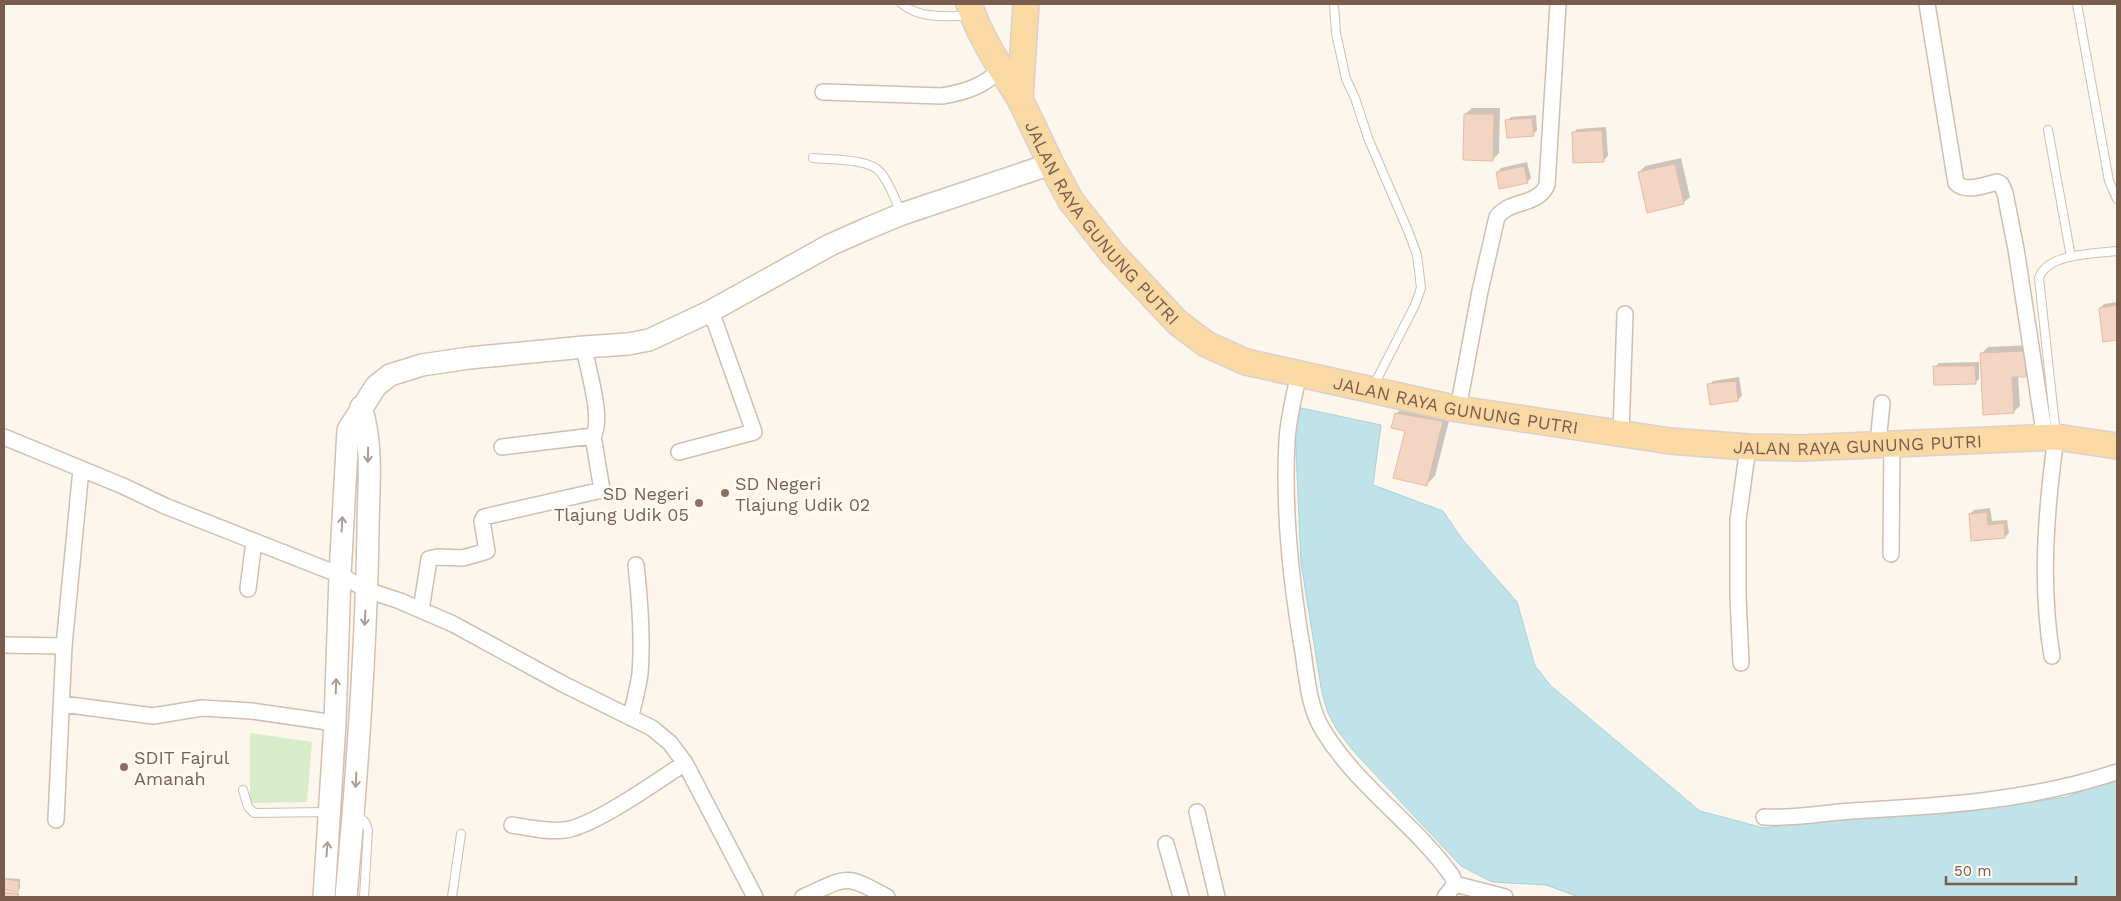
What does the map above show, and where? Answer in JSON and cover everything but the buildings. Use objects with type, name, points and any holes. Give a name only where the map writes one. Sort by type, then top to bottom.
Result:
[{"type":"main road","name":"JALAN RAYA GUNUNG PUTRI","points":[[1026,4],[1020,99],[1071,201],[1113,254],[1177,322],[1206,344],[1246,362],[1458,409],[1670,441],[1748,447],[1801,448],[2051,438],[2117,446]]},
{"type":"main road","points":[[971,10],[1001,69],[1020,99]]},
{"type":"street","points":[[1458,409],[1480,291],[1497,218],[1508,207],[1539,197],[1547,185],[1558,4]]},
{"type":"street","points":[[1927,4],[1956,183],[1960,187],[1968,188],[1998,182],[2001,184],[2005,193],[2016,249],[2051,438],[2046,535],[2048,625],[2052,656]]},
{"type":"street","points":[[823,92],[942,96],[978,87],[1001,69]]},
{"type":"street","points":[[324,897],[335,723],[340,576],[348,430],[376,386],[390,375],[422,365],[468,358],[584,346],[628,344],[650,340],[712,311],[830,245],[902,214],[1051,164]]},
{"type":"street","points":[[679,452],[754,432],[712,311]]},
{"type":"street","points":[[1621,434],[1625,314]]},
{"type":"street","points":[[421,610],[429,559],[437,557],[463,558],[487,551],[482,520],[484,517],[602,490],[593,436],[596,430],[597,418],[584,346]]},
{"type":"street","points":[[1299,374],[1287,441],[1289,564],[1309,693],[1323,732],[1345,761],[1436,855],[1452,876],[1455,884]]},
{"type":"street","points":[[1882,403],[1891,554]]},
{"type":"street","points":[[346,897],[354,811],[367,590],[369,440],[361,408]]},
{"type":"street","points":[[502,447],[593,436]]},
{"type":"street","points":[[4,437],[123,486],[165,506],[340,576],[367,590],[454,624],[563,684],[652,728],[670,743],[685,763],[755,897]]},
{"type":"street","points":[[1741,663],[1738,596],[1738,528],[1748,447]]},
{"type":"street","points":[[56,820],[64,646],[81,469]]},
{"type":"street","points":[[248,589],[254,541]]},
{"type":"street","points":[[631,716],[640,676],[641,642],[636,565]]},
{"type":"street","points":[[4,646],[64,646]]},
{"type":"street","points":[[62,704],[153,716],[166,716],[202,708],[252,711],[335,723]]},
{"type":"street","points":[[512,826],[567,830],[580,826],[605,813],[685,763]]},
{"type":"street","points":[[1764,817],[1810,816],[2000,800],[2062,789],[2117,772]]},
{"type":"street","points":[[1197,812],[1217,897]]},
{"type":"street","points":[[1166,844],[1180,897]]},
{"type":"street","points":[[803,897],[845,879],[859,882],[887,897]]},
{"type":"street","points":[[1445,897],[1455,884]]},
{"type":"street","points":[[1455,884],[1505,897]]},
{"type":"lane","points":[[902,4],[915,12],[926,15],[971,10]]},
{"type":"lane","points":[[1334,4],[1336,33],[1346,79],[1355,98],[1368,138],[1409,233],[1417,255],[1420,271],[1421,288],[1371,391]]},
{"type":"lane","points":[[2077,4],[2109,181],[2117,199]]},
{"type":"lane","points":[[2048,130],[2071,257]]},
{"type":"lane","points":[[813,158],[866,163],[874,167],[886,180],[902,214]]},
{"type":"lane","points":[[2051,438],[2039,278],[2042,270],[2050,263],[2071,257],[2117,250]]},
{"type":"lane","points":[[243,790],[248,807],[254,813],[330,812]]},
{"type":"lane","points":[[354,811],[365,822],[368,830],[364,897]]},
{"type":"lane","points":[[452,897],[462,834]]},
{"type":"green space","points":[[250,733],[312,742],[307,802],[250,803]]},
{"type":"water","points":[[1301,408],[1381,425],[1373,485],[1443,511],[1462,539],[1517,602],[1535,666],[1551,686],[1700,811],[1764,828],[1840,816],[1946,814],[2067,797],[2117,777],[2117,897],[1579,897],[1546,885],[1492,882],[1461,866],[1356,754],[1337,730],[1328,713],[1322,693],[1301,563],[1295,417]]},
{"type":"place","name":"SD Negeri Tlajung Udik 02","points":[[725,493]]},
{"type":"place","name":"SD Negeri Tlajung Udik 05","points":[[699,503]]},
{"type":"place","name":"SDIT Fajrul Amanah","points":[[124,767]]}]
